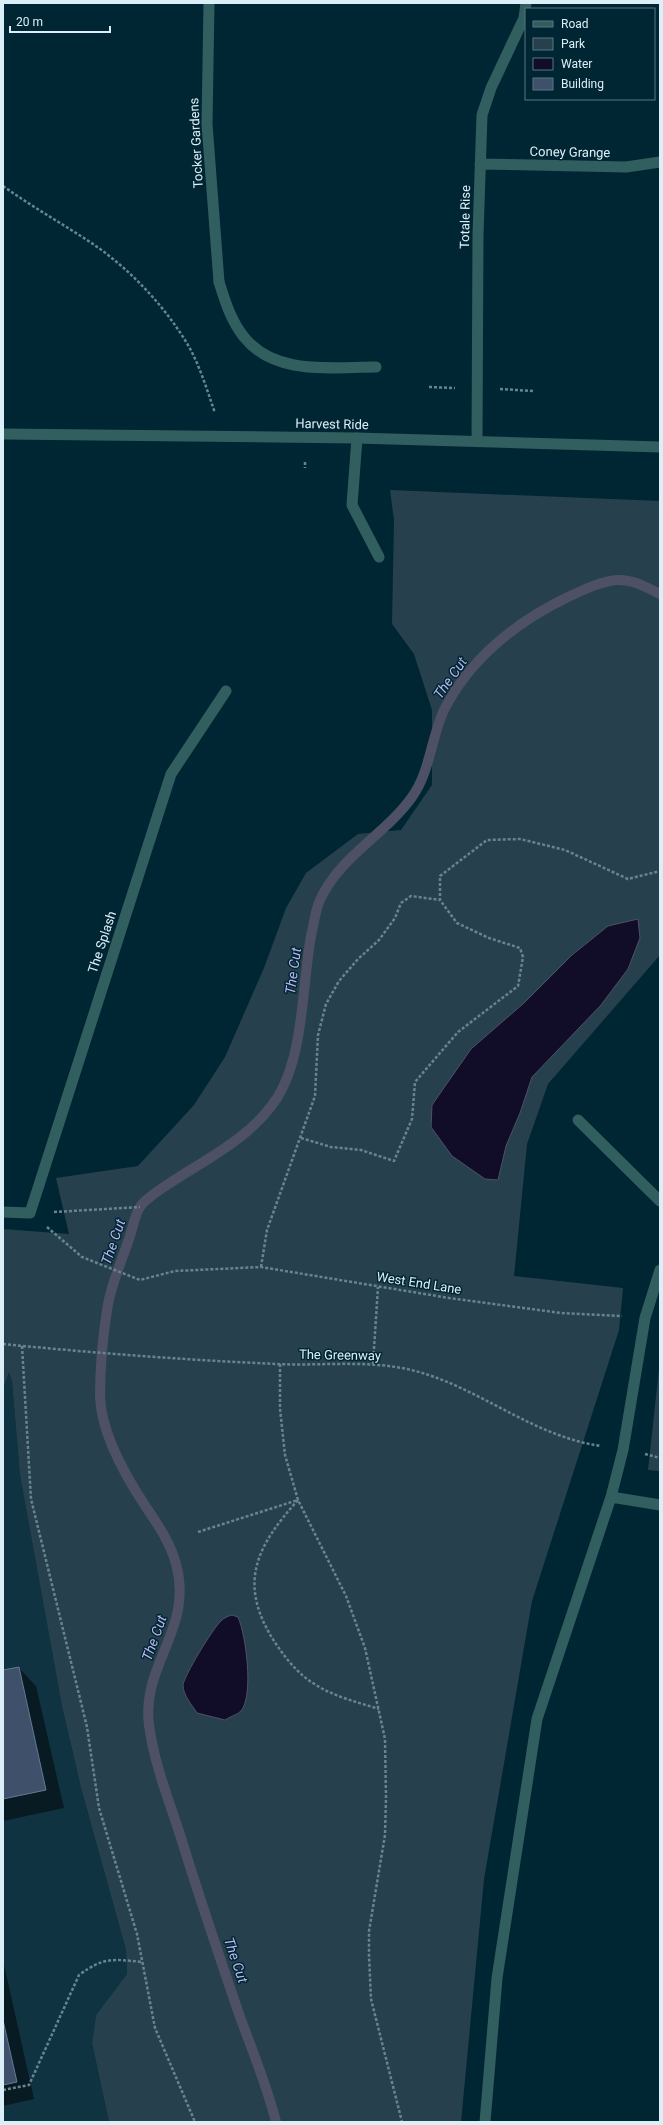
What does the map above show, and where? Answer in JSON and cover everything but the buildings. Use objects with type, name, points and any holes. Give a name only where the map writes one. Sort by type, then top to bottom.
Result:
[{"type":"street","name":"Tocker Gardens","points":[[209,3],[207,124],[219,282],[228,310],[244,338],[268,358],[300,367],[376,367]]},
{"type":"street","name":"Totale Rise","points":[[477,441],[480,164],[482,115],[491,88],[524,18],[525,10]]},
{"type":"street","name":"Coney Grange","points":[[480,164],[626,166],[660,162]]},
{"type":"street","name":"Harvest Ride","points":[[3,434],[357,438],[660,447]]},
{"type":"street","points":[[357,438],[352,506],[380,557]]},
{"type":"street","name":"The Splash","points":[[30,1213],[171,774],[226,692]]},
{"type":"street","points":[[578,1120],[660,1201]]},
{"type":"street","points":[[3,1212],[30,1213]]},
{"type":"street","points":[[485,2122],[497,1978],[537,1719],[611,1497],[623,1450],[645,1318],[660,1270]]},
{"type":"street","points":[[611,1497],[660,1505]]},
{"type":"path","points":[[3,186],[41,213],[91,243],[140,282],[188,346],[207,390],[215,415]]},
{"type":"path","points":[[429,387],[437,387]]},
{"type":"path","points":[[522,390],[533,391]]},
{"type":"path","points":[[305,462],[305,468]]},
{"type":"path","points":[[301,1138],[331,1147],[361,1150],[394,1161],[412,1119],[415,1082],[458,1032],[518,986],[524,957],[520,948],[489,938],[457,923],[440,900],[440,876],[487,840],[520,839],[565,850],[628,879],[660,871]]},
{"type":"path","points":[[261,1267],[267,1230],[315,1096],[318,1035],[326,1004],[339,981],[358,959],[379,940],[395,918],[400,903],[411,896],[440,900]]},
{"type":"path","points":[[30,1213],[140,1207]]},
{"type":"path","name":"West End Lane","points":[[30,1213],[82,1257],[140,1280],[175,1271],[261,1267],[378,1287],[561,1313],[645,1318]]},
{"type":"path","points":[[373,1364],[378,1287]]},
{"type":"path","name":"The Greenway","points":[[3,1344],[140,1356],[280,1364],[373,1364],[407,1369],[445,1380],[538,1427],[588,1445],[623,1450],[660,1458]]},
{"type":"path","points":[[22,1346],[31,1499],[87,1727],[99,1808],[137,1934],[155,2028],[195,2122]]},
{"type":"path","points":[[280,1364],[280,1409],[285,1456],[298,1500],[346,1596],[365,1648],[379,1709],[384,1739],[386,1798],[385,1835],[369,1931],[371,1999],[402,2122]]},
{"type":"path","points":[[198,1532],[298,1500]]},
{"type":"path","points":[[298,1500],[266,1540],[256,1566],[254,1593],[264,1625],[298,1673],[337,1696],[379,1709]]},
{"type":"path","points":[[3,2090],[29,2085],[79,1975],[95,1963],[114,1959],[142,1962]]},
{"type":"shaded area","points":[[9,1371],[12,1381],[20,1475],[62,1706],[81,1788],[126,1950],[127,1974],[96,2015],[92,2043],[109,2122],[3,2122],[3,1389]]},
{"type":"green space","points":[[390,490],[660,501],[660,955],[548,1084],[527,1144],[514,1276],[623,1288],[619,1330],[532,1601],[484,1879],[461,2122],[109,2122],[92,2043],[96,2015],[127,1974],[126,1950],[81,1788],[62,1706],[20,1475],[12,1381],[9,1372],[3,1389],[3,1229],[69,1234],[56,1178],[138,1166],[194,1105],[225,1057],[264,968],[286,908],[306,873],[358,834],[401,830],[432,785],[432,710],[414,654],[392,624],[394,520]],"holes":[[[638,919],[628,969],[601,1005],[532,1077],[520,1113],[506,1146],[498,1180],[524,1003],[572,955],[608,926]]]},
{"type":"green space","points":[[660,1360],[660,1471],[648,1470]]},
{"type":"water","points":[[638,919],[640,938],[628,969],[601,1005],[532,1077],[520,1113],[506,1146],[498,1180],[485,1179],[452,1156],[431,1127],[432,1105],[471,1049],[524,1003],[572,955],[608,926]]},
{"type":"water","points":[[232,1615],[238,1617],[244,1637],[248,1679],[245,1703],[241,1711],[225,1720],[197,1713],[186,1696],[183,1685],[193,1663],[217,1625],[226,1617]]},
{"type":"waterway","name":"The Cut","points":[[276,2122],[264,2082],[240,2017],[203,1907],[163,1783],[151,1740],[149,1703],[152,1683],[173,1627],[178,1608],[180,1587],[176,1564],[167,1541],[123,1468],[110,1439],[101,1410],[100,1396],[102,1350],[110,1296],[136,1215],[142,1205],[150,1197],[176,1179],[239,1138],[266,1113],[277,1098],[286,1081],[297,1041],[301,1020],[308,955],[318,904],[329,884],[339,871],[401,811],[412,797],[423,777],[444,710],[466,675],[480,659],[511,631],[528,619],[564,599],[590,587],[610,581],[623,580],[639,584],[660,594]]}]
